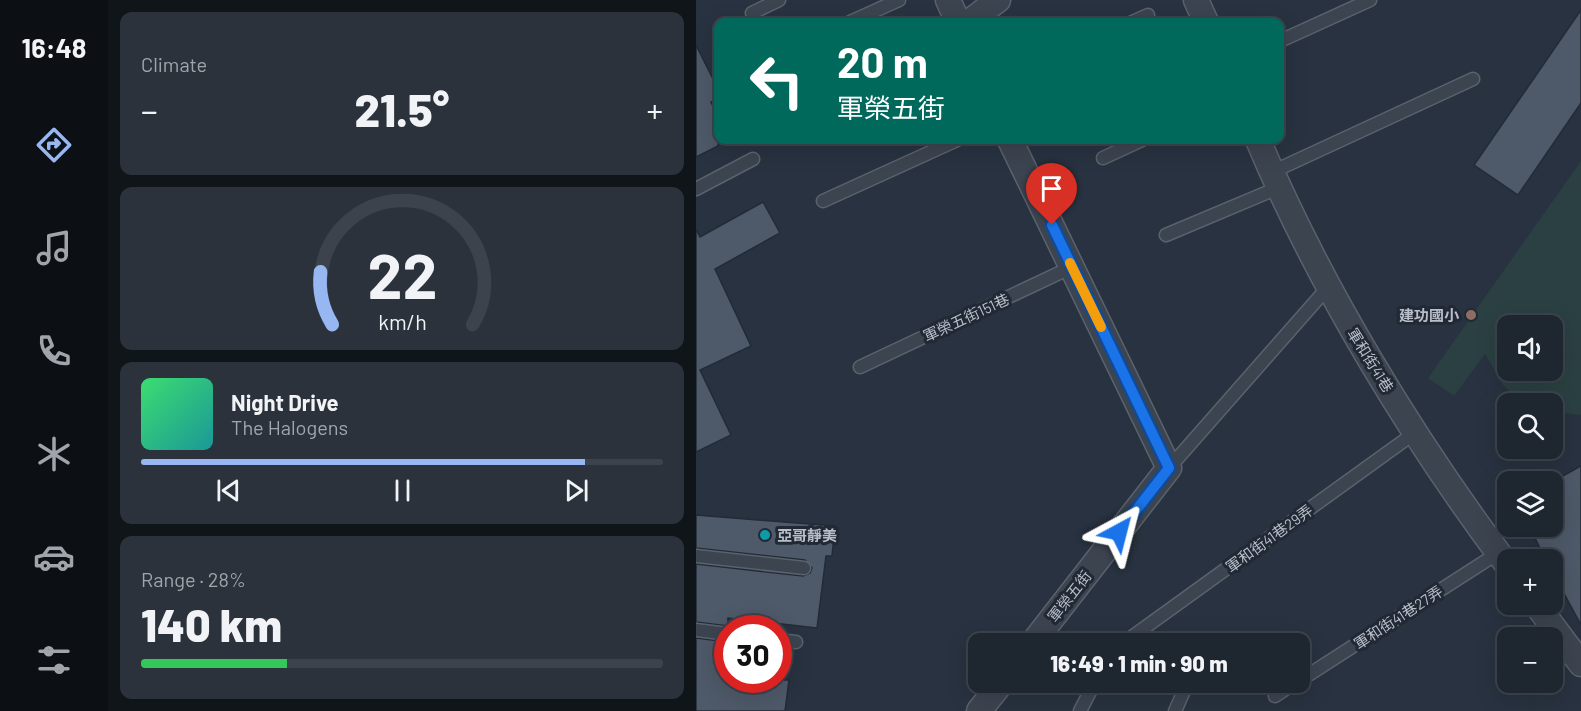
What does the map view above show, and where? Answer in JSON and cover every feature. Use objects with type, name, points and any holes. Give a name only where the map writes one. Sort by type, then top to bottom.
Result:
[{"type":"street","points":[[948,0],[956,18]]},
{"type":"street","points":[[974,18],[998,0]]},
{"type":"street","points":[[1196,0],[1204,18]]},
{"type":"street","points":[[1012,144],[1169,468]]},
{"type":"street","name":"軍和街41巷","points":[[1260,144],[1349,325],[1416,432],[1497,550]]},
{"type":"street","name":"軍榮五街","points":[[1041,633],[1169,468]]},
{"type":"street","points":[[1544,615],[1581,664]]},
{"type":"street","points":[[980,711],[994,693]]},
{"type":"lane","points":[[752,13],[779,0]]},
{"type":"lane","points":[[859,18],[899,0]]},
{"type":"lane","points":[[1284,39],[1370,0]]},
{"type":"lane","points":[[1141,18],[1148,15]]},
{"type":"lane","points":[[1166,236],[1473,79]]},
{"type":"lane","points":[[823,201],[948,144]]},
{"type":"lane","points":[[1103,158],[1133,144]]},
{"type":"lane","points":[[696,189],[753,159]]},
{"type":"lane","name":"軍榮五街151巷","points":[[860,367],[1072,267]]},
{"type":"lane","points":[[1169,468],[1330,285]]},
{"type":"lane","name":"軍和街41巷29弄","points":[[1137,633],[1416,432]]},
{"type":"lane","points":[[696,556],[804,568]]},
{"type":"lane","name":"軍和街41巷27弄","points":[[1310,675],[1497,563]]},
{"type":"lane","points":[[696,630],[714,632]]},
{"type":"lane","points":[[792,642],[796,642]]},
{"type":"lane","points":[[1080,711],[1089,693]]},
{"type":"lane","points":[[1175,711],[1183,693]]},
{"type":"lane","name":"軍和街41巷27弄","points":[[1275,696],[1280,693]]},
{"type":"green space","points":[[1581,161],[1581,415],[1563,412],[1563,393],[1512,393],[1501,381],[1563,381],[1563,315],[1497,315],[1497,375],[1485,354],[1454,396],[1428,378]]},
{"type":"building","points":[[1581,10],[1581,103],[1518,195],[1474,165]]},
{"type":"building","points":[[696,45],[714,81],[714,100],[711,102],[714,108],[714,144],[718,146],[696,157]]},
{"type":"building","points":[[763,202],[780,233],[715,269],[751,346],[700,370],[731,435],[696,452],[696,229],[700,237]]},
{"type":"building","points":[[1581,466],[1581,625],[1563,591],[1563,549],[1540,549],[1534,537],[1563,537],[1563,476]]},
{"type":"building","points":[[696,515],[835,526],[832,556],[826,556],[817,628],[792,625],[792,615],[714,615],[714,624],[696,622],[696,564],[803,576],[810,573],[812,568],[805,560],[696,548]]},
{"type":"building","points":[[696,638],[714,640],[714,693],[787,693],[785,711],[696,711]]},
{"type":"slow traffic","points":[[1070,263],[1101,327]]},
{"type":"place","name":"建功國小","points":[[1471,315]]},
{"type":"place","name":"亞哥靜美","points":[[765,535]]},
{"type":"route","points":[[1052,225],[1169,468],[1119,532]]}]
